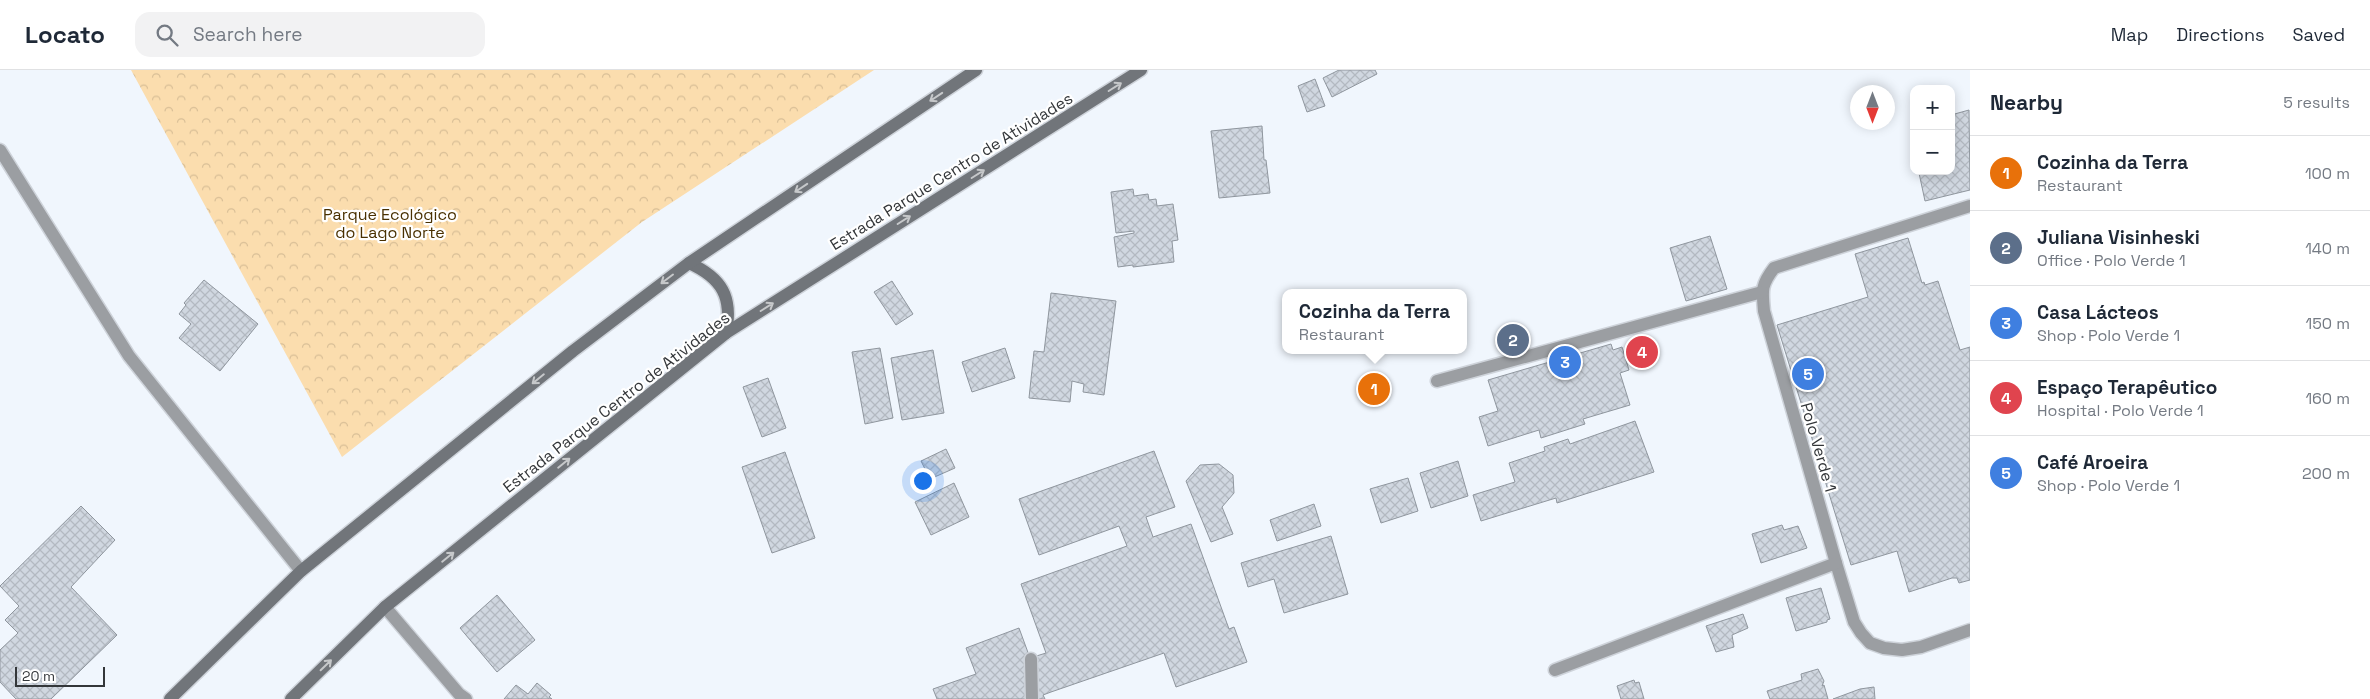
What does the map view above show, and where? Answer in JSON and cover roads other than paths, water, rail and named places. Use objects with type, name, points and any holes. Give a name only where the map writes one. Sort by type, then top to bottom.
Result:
[{"type":"main road","points":[[170,699],[301,571],[573,351],[688,263],[976,70]]},
{"type":"main road","name":"Estrada Parque Centro de Atividades","points":[[291,699],[385,607],[726,333],[1141,70]]},
{"type":"main road","points":[[688,263],[705,270],[718,283],[726,298],[729,316],[726,333]]},
{"type":"street","points":[[0,150],[129,356],[301,571]]},
{"type":"street","points":[[1437,381],[1762,292],[1763,284],[1774,268],[1970,206]]},
{"type":"street","name":"Polo Verde 1","points":[[1762,292],[1764,311],[1854,622],[1870,643],[1884,648],[1902,650],[1921,646],[1970,630]]},
{"type":"street","points":[[1555,670],[1836,563]]},
{"type":"street","points":[[385,607],[459,694],[466,699]]},
{"type":"street","points":[[1031,659],[1032,699]]},
{"type":"place","name":"Juliana Visinheski","points":[[1513,340]]},
{"type":"place","name":"Espaço Terapêutico","points":[[1642,352]]},
{"type":"place","name":"Casa Lácteos","points":[[1565,362]]},
{"type":"place","name":"Café Aroeira","points":[[1808,374]]},
{"type":"place","name":"Cozinha da Terra","points":[[1374,389]]},
{"type":"park label","name":"Parque Ecológico do Lago Norte","points":[[390,223]]}]
